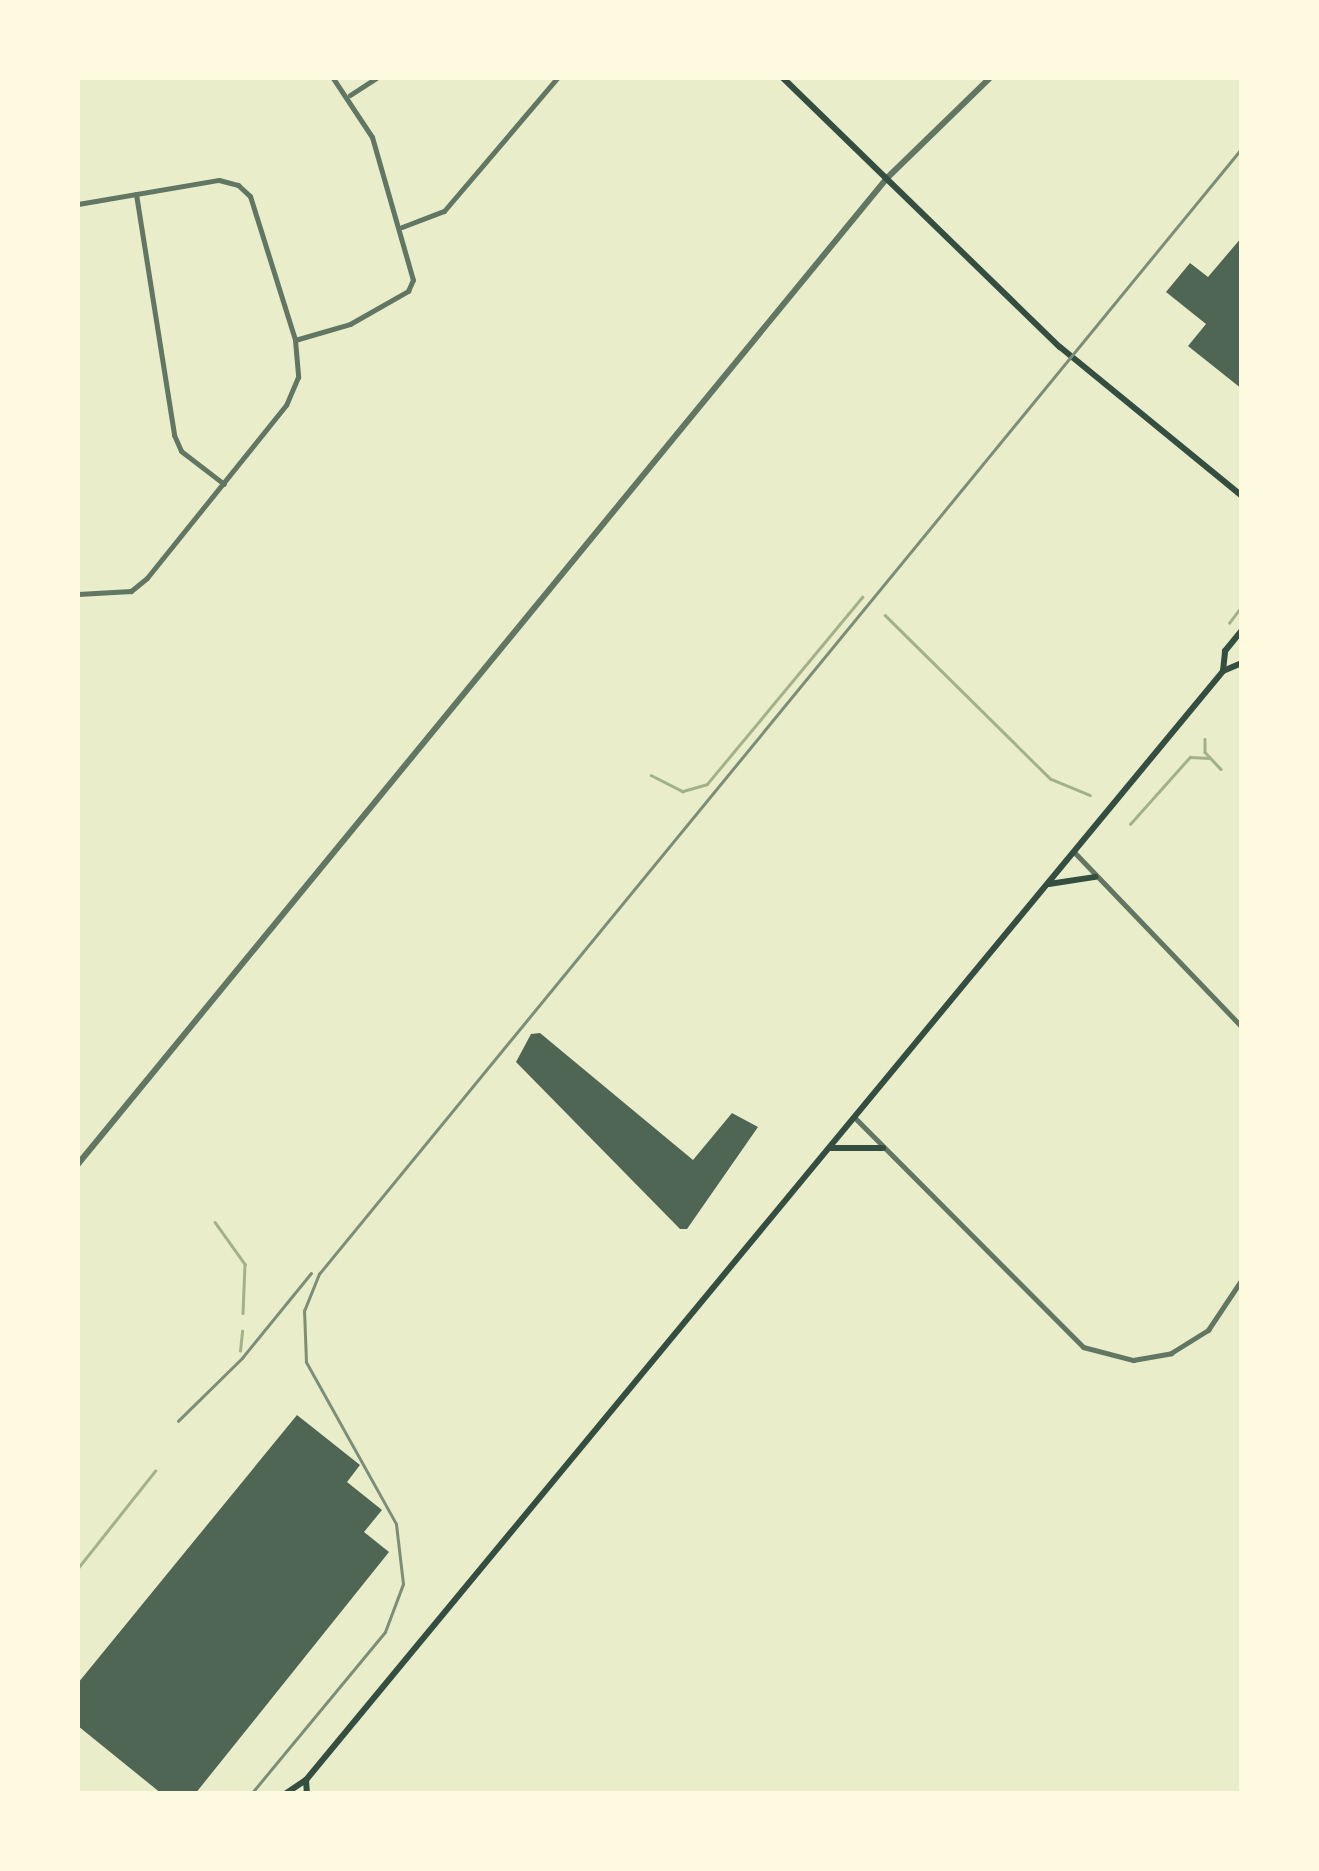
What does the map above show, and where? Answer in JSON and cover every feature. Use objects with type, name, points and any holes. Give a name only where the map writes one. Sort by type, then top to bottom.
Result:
[{"type":"main road","points":[[784,78],[1060,347],[1242,496]]},
{"type":"main road","points":[[1223,671],[1224,651],[1242,630]]},
{"type":"main road","points":[[285,1794],[306,1780],[1223,671],[1242,663]]},
{"type":"main road","points":[[1048,884],[1095,877]]},
{"type":"main road","points":[[830,1148],[883,1148]]},
{"type":"main road","points":[[306,1780],[306,1794]]},
{"type":"street","points":[[294,340],[350,324],[408,291],[414,270],[372,137],[350,96],[334,78]]},
{"type":"street","points":[[350,96],[376,78]]},
{"type":"street","points":[[402,226],[444,212],[557,78]]},
{"type":"street","points":[[78,1164],[887,178],[990,78]]},
{"type":"street","points":[[78,204],[219,180],[250,196],[294,340],[298,376],[286,406],[132,591],[78,594]]},
{"type":"street","points":[[136,194],[174,435],[182,451],[224,484]]},
{"type":"street","points":[[1075,853],[1242,1027]]},
{"type":"street","points":[[855,1118],[1061,1332],[1093,1350],[1134,1360],[1190,1344],[1221,1315],[1242,1279]]},
{"type":"building","points":[[1242,237],[1242,389],[1188,346],[1206,324],[1166,292],[1190,263],[1208,277]]},
{"type":"building","points":[[540,1033],[693,1160],[732,1113],[758,1127],[687,1229],[680,1229],[516,1062],[531,1034]]},
{"type":"building","points":[[297,1415],[360,1465],[347,1482],[382,1510],[364,1532],[389,1552],[195,1794],[162,1794],[78,1726],[78,1683]]},
{"type":"waterway","points":[[651,775],[683,791],[707,784],[862,597]]},
{"type":"waterway","points":[[1229,623],[1241,607]]},
{"type":"waterway","points":[[885,615],[1051,779],[1090,795]]},
{"type":"waterway","points":[[1205,739],[1205,752],[1221,769]]},
{"type":"waterway","points":[[1130,824],[1190,757],[1209,758]]},
{"type":"waterway","points":[[215,1222],[245,1264],[243,1313]]},
{"type":"waterway","points":[[240,1351],[242,1331]]},
{"type":"waterway","points":[[78,1568],[155,1471]]},
{"type":"railway","points":[[251,1794],[385,1632],[403,1584],[396,1524],[306,1362],[304,1311],[319,1274],[1242,148]]},
{"type":"railway","points":[[178,1421],[242,1358],[311,1273]]}]
